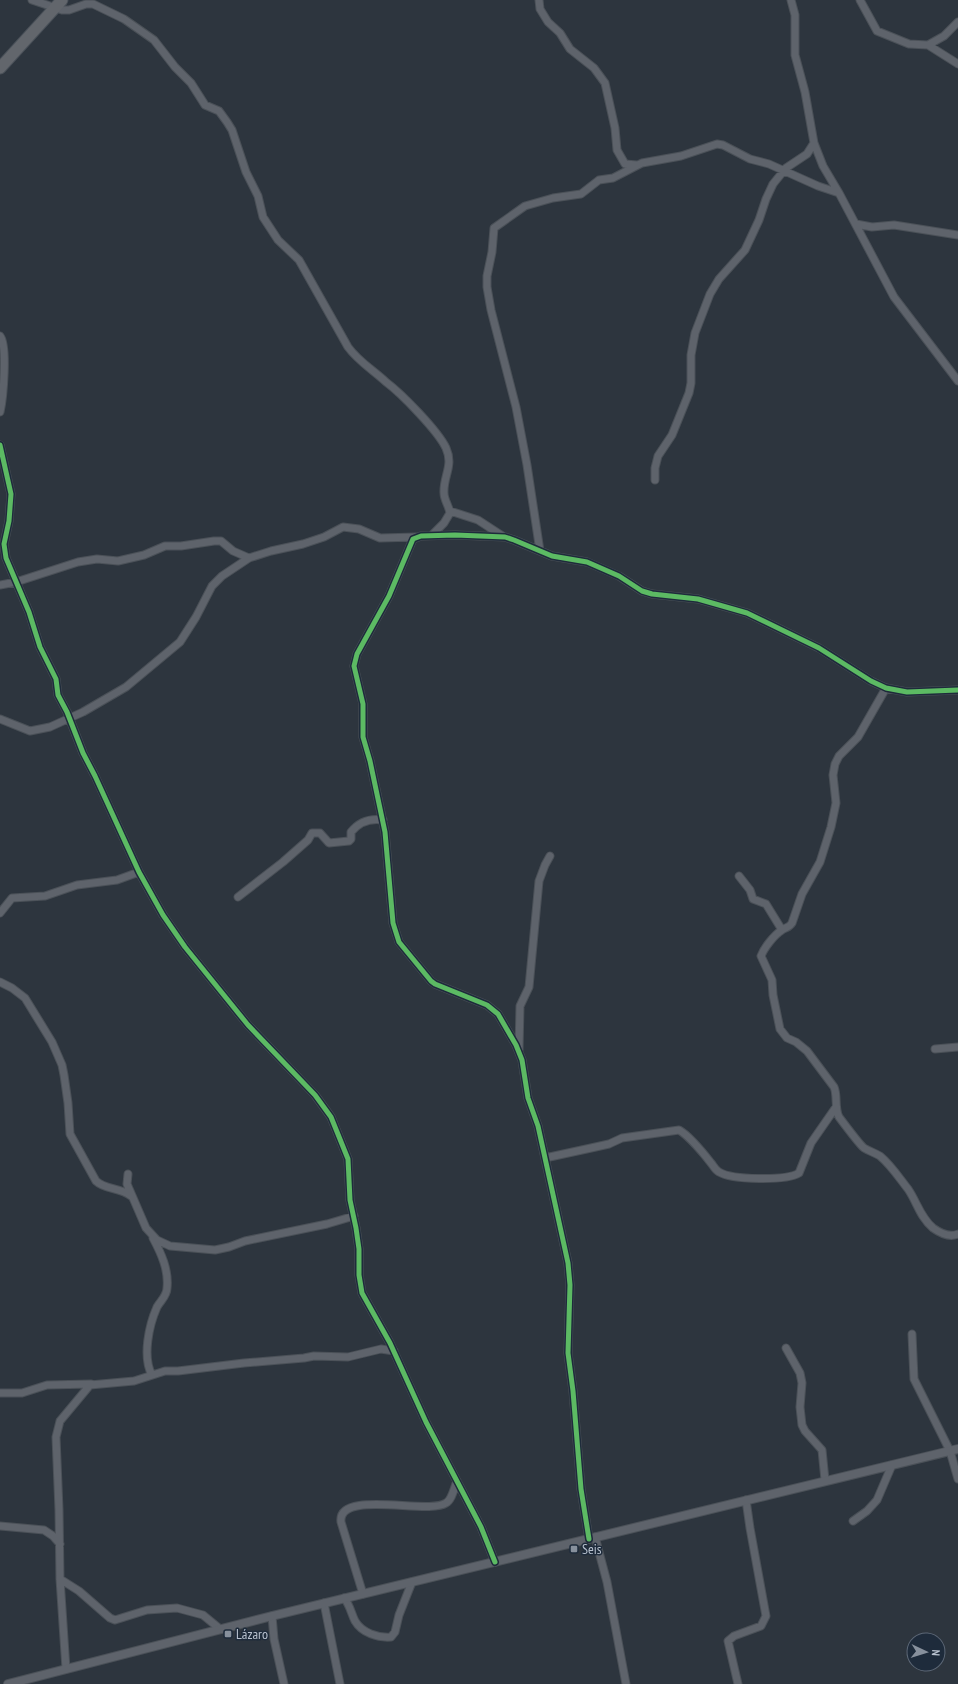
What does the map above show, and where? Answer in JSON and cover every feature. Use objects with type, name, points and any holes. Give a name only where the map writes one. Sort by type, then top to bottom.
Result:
[{"type":"highway","points":[[0,68],[59,4]]},
{"type":"street","points":[[32,0],[59,4],[59,10],[69,10],[86,4],[93,4],[124,19],[154,40],[175,67],[191,83],[205,105],[219,112],[227,122],[234,135],[246,172],[258,196],[263,217],[278,240],[299,260],[351,351],[356,358],[396,390],[431,428],[446,448],[450,462],[444,496],[450,512],[444,523],[432,535]]},
{"type":"street","points":[[539,0],[540,9],[548,22],[560,33],[570,49],[594,68],[605,83],[617,150],[625,164],[637,166]]},
{"type":"street","points":[[791,0],[796,15],[794,55],[805,92],[814,143],[823,166],[856,224],[894,297],[958,381]]},
{"type":"street","points":[[860,0],[877,31],[909,44],[928,45],[958,64]]},
{"type":"street","points":[[928,45],[944,36],[958,22]]},
{"type":"street","points":[[655,480],[655,468],[658,456],[672,435],[690,388],[693,342],[706,301],[719,279],[745,250],[759,220],[770,189],[784,170],[807,154],[814,143]]},
{"type":"street","points":[[540,551],[528,465],[502,348],[491,310],[487,276],[492,252],[493,231],[497,224],[525,206],[553,198],[581,194],[599,180],[613,178],[649,161],[681,156],[717,144],[723,145],[750,159],[769,164],[818,186],[839,193]]},
{"type":"street","points":[[856,224],[872,227],[894,225],[958,235]]},
{"type":"street","points":[[0,336],[3,342],[4,375],[3,400],[0,412]]},
{"type":"street","points":[[0,445],[11,494],[9,521],[5,536],[5,552],[29,612],[40,647],[56,679],[60,700],[70,718],[82,753],[95,776],[139,872],[163,915],[185,947],[248,1025],[315,1095],[331,1117],[348,1159],[350,1200],[359,1249],[361,1289],[364,1298],[394,1351],[416,1401],[481,1527],[495,1562]]},
{"type":"street","points":[[450,512],[478,520],[505,537],[558,558],[583,561],[619,576],[634,587],[647,592],[698,599],[740,610],[818,648],[870,681],[886,688],[907,692],[958,690]]},
{"type":"street","points":[[0,720],[30,731],[57,725],[126,687],[180,642],[188,631],[212,586],[222,576],[249,558],[303,544],[324,537],[343,527],[359,529],[380,538],[432,535],[505,537]]},
{"type":"street","points":[[416,537],[403,560],[388,596],[357,654],[354,666],[363,704],[363,737],[383,820],[391,889],[393,923],[399,942],[435,984],[473,998],[487,1005],[501,1020],[519,1051]]},
{"type":"street","points":[[0,584],[16,582],[78,562],[97,560],[118,561],[144,555],[165,546],[181,546],[221,541],[238,554],[249,558]]},
{"type":"street","points":[[886,688],[858,737],[839,756],[835,764],[833,775],[836,803],[834,813],[820,862],[806,886],[791,926],[782,930],[761,956],[772,980],[773,995],[780,1029],[787,1038],[802,1046],[820,1066],[836,1090],[836,1107],[841,1119],[864,1148],[880,1156],[908,1189],[919,1211],[933,1228],[946,1235],[954,1236],[958,1234]]},
{"type":"street","points":[[238,897],[283,862],[308,840],[312,833],[320,833],[329,843],[349,841],[351,839],[351,832],[360,825],[369,820],[383,820]]},
{"type":"street","points":[[550,856],[545,865],[540,882],[528,987],[520,1006],[519,1051],[526,1091],[535,1114],[568,1263],[570,1285],[568,1353],[573,1391],[581,1489],[592,1538],[608,1582],[626,1684]]},
{"type":"street","points":[[0,912],[12,898],[42,897],[77,885],[117,880],[139,872]]},
{"type":"street","points":[[739,876],[750,890],[754,900],[766,904],[782,930]]},
{"type":"street","points":[[0,982],[12,988],[25,998],[52,1042],[62,1065],[64,1075],[70,1134],[93,1177],[103,1186],[124,1191],[131,1196]]},
{"type":"street","points":[[935,1049],[958,1047]]},
{"type":"street","points":[[545,1158],[609,1144],[622,1138],[679,1130],[701,1150],[705,1158],[719,1172],[748,1179],[787,1178],[800,1173],[811,1143],[836,1107]]},
{"type":"street","points":[[128,1174],[127,1184],[131,1196],[142,1220],[152,1235],[165,1264],[168,1283],[166,1293],[154,1314],[148,1334],[147,1360],[152,1375]]},
{"type":"street","points":[[152,1235],[160,1243],[170,1246],[215,1250],[229,1247],[245,1240],[327,1224],[354,1216]]},
{"type":"street","points":[[912,1334],[914,1380],[954,1450],[958,1479]]},
{"type":"street","points":[[786,1348],[800,1373],[802,1383],[800,1407],[802,1425],[805,1431],[822,1450],[824,1480]]},
{"type":"street","points":[[0,1393],[22,1393],[43,1385],[134,1381],[165,1371],[178,1371],[314,1356],[348,1358],[382,1350],[394,1351]]},
{"type":"street","points":[[66,1669],[60,1579],[59,1510],[55,1448],[57,1429],[63,1416],[83,1395],[91,1384]]},
{"type":"street","points":[[8,1684],[26,1682],[66,1669],[344,1598],[824,1480],[954,1450]]},
{"type":"street","points":[[853,1521],[867,1511],[877,1500],[892,1465]]},
{"type":"street","points":[[363,1594],[341,1522],[340,1516],[342,1512],[350,1508],[381,1504],[431,1508],[441,1506],[448,1502],[457,1482]]},
{"type":"street","points":[[738,1684],[728,1641],[734,1636],[761,1626],[766,1616],[746,1500]]},
{"type":"street","points":[[0,1526],[44,1530],[53,1536],[60,1544]]},
{"type":"street","points":[[60,1579],[79,1591],[110,1618],[115,1620],[147,1610],[177,1608],[203,1615],[220,1629]]},
{"type":"street","points":[[344,1598],[348,1603],[354,1620],[364,1630],[373,1635],[391,1637],[395,1632],[399,1615],[412,1582]]},
{"type":"street","points":[[324,1603],[340,1684]]},
{"type":"street","points":[[272,1616],[274,1639],[284,1684]]},
{"type":"cycle path","points":[[0,445],[11,494],[9,521],[4,544],[6,558],[29,612],[40,647],[56,679],[58,695],[67,712],[83,753],[139,872],[163,915],[185,947],[248,1025],[315,1095],[331,1117],[348,1159],[350,1200],[359,1249],[359,1275],[362,1293],[390,1343],[426,1422],[481,1527],[495,1562]]},
{"type":"cycle path","points":[[589,1539],[581,1489],[573,1391],[568,1353],[570,1285],[568,1263],[538,1126],[528,1098],[522,1060],[516,1045],[498,1014],[487,1005],[435,984],[399,942],[393,923],[385,832],[370,761],[363,737],[363,704],[354,666],[357,654],[389,596],[413,539],[421,536],[455,535],[505,537],[552,556],[587,562],[619,576],[642,591],[652,594],[698,599],[747,613],[819,648],[871,681],[886,688],[907,692],[958,690]]},
{"type":"place","name":"Seis","points":[[574,1549]]},
{"type":"place","name":"Lázaro","points":[[228,1634]]}]
